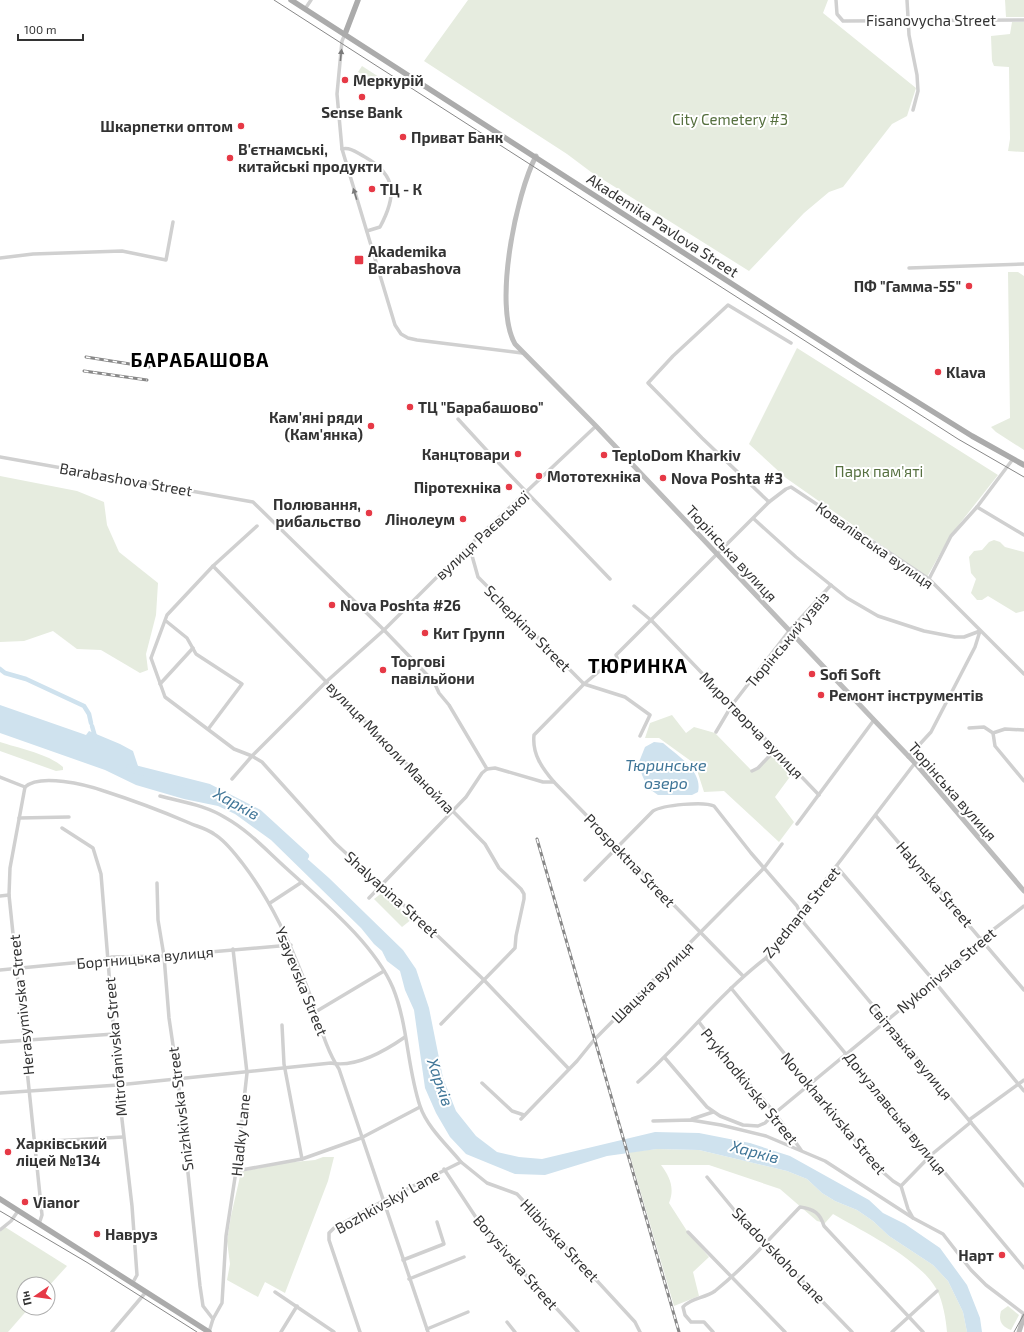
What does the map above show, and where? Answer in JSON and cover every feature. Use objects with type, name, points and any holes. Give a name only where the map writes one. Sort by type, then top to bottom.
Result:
[{"type":"main road","name":"Akademika Pavlova Street","points":[[291,0],[536,156],[858,365],[969,435],[1024,465]]},
{"type":"main road","points":[[345,34],[358,0]]},
{"type":"main road","name":"Тюрінська вулиця","points":[[536,156],[523,186],[506,272],[508,327],[512,339],[522,353],[596,426],[915,763],[1024,892]]},
{"type":"main road","points":[[0,1199],[209,1332]]},
{"type":"main road","points":[[1019,1332],[1024,1315]]},
{"type":"street","points":[[305,9],[311,0]]},
{"type":"street","name":"Fisanovycha Street","points":[[836,0],[836,12],[838,17],[843,21],[1024,20]]},
{"type":"street","points":[[907,0],[907,20],[913,60],[917,75],[918,91],[913,110]]},
{"type":"street","points":[[345,34],[342,41],[337,94],[342,150],[388,305],[398,331],[408,338],[417,340],[522,353]]},
{"type":"street","points":[[342,150],[349,148],[370,160],[382,168],[387,177],[392,197],[389,210],[380,227],[366,231]]},
{"type":"street","points":[[0,258],[33,254],[122,251],[166,260],[172,222]]},
{"type":"street","points":[[909,268],[1024,264]]},
{"type":"street","points":[[626,672],[619,663],[616,655],[754,519],[769,502],[702,438],[648,383],[673,356],[728,305],[791,342]]},
{"type":"street","points":[[458,419],[610,579]]},
{"type":"street","name":"вулиця Раєвської","points":[[232,779],[252,756],[328,681],[384,630],[469,545],[596,426]]},
{"type":"street","name":"Barabashova Street","points":[[0,457],[253,502],[384,630]]},
{"type":"street","points":[[929,579],[951,536],[977,507],[1013,459]]},
{"type":"street","name":"Ковалівська вулиця","points":[[769,502],[791,487],[929,579],[1023,672]]},
{"type":"street","points":[[977,507],[1024,535]]},
{"type":"street","points":[[754,519],[796,557],[847,598],[878,616],[924,631],[955,637],[964,637],[980,631]]},
{"type":"street","points":[[193,648],[160,684],[151,658],[154,646],[166,621],[167,615],[213,566],[257,526]]},
{"type":"street","name":"Schepkina Street","points":[[469,545],[478,577],[584,684],[625,697],[650,715],[640,736]]},
{"type":"street","name":"вулиця Миколи Манойла","points":[[213,566],[328,681],[485,844],[499,868],[521,889],[524,899],[515,948],[484,980]]},
{"type":"street","name":"Тюрінський узвіз","points":[[716,732],[732,705],[789,631],[831,585]]},
{"type":"street","name":"Миротворча вулиця","points":[[634,606],[652,621],[820,795]]},
{"type":"street","points":[[166,621],[187,638],[196,654],[242,684],[209,728]]},
{"type":"street","points":[[384,630],[434,682],[438,693],[449,705],[487,769]]},
{"type":"street","points":[[908,757],[931,732],[975,647],[980,631]]},
{"type":"street","points":[[584,684],[603,668]]},
{"type":"street","name":"Shalyapina Street","points":[[160,684],[166,697],[209,728],[234,749],[252,756],[262,762],[278,777],[335,843],[380,885],[420,919],[484,980],[569,1069]]},
{"type":"street","name":"Prospektna Street","points":[[584,684],[534,735],[533,743],[538,760],[554,782],[743,976]]},
{"type":"street","points":[[797,824],[820,795],[874,720]]},
{"type":"street","points":[[969,728],[984,727],[992,733],[995,746],[1024,781]]},
{"type":"street","points":[[992,733],[1005,729],[1024,730]]},
{"type":"street","points":[[752,771],[758,768],[776,749]]},
{"type":"street","name":"Zyednana Street","points":[[638,1082],[665,1058],[730,988],[766,958],[915,763]]},
{"type":"street","points":[[369,898],[451,810],[466,797],[479,776],[487,769],[495,768],[543,782],[554,782]]},
{"type":"street","points":[[0,777],[25,787]]},
{"type":"street","name":"Ysayevska Street","points":[[25,787],[31,783],[49,780],[80,783],[143,803],[215,834],[233,850],[270,903],[291,945],[332,1059],[336,1064],[427,1330]]},
{"type":"street","name":"Herasymivska Street","points":[[25,787],[10,868],[9,894],[42,1215],[39,1224]]},
{"type":"street","points":[[160,796],[205,807],[226,817],[247,832],[302,882],[373,953],[384,970],[398,1002],[420,1107],[361,1138],[302,1159],[236,1171]]},
{"type":"street","name":"Світязька вулиця","points":[[618,846],[657,808],[710,804],[717,809],[764,868],[797,906],[804,923],[1024,1186]]},
{"type":"street","name":"Halynska Street","points":[[876,816],[1024,990]]},
{"type":"street","points":[[19,818],[69,817]]},
{"type":"street","name":"Mitrofanivska Street","points":[[62,828],[89,845],[95,851],[101,874],[118,1085],[132,1206],[137,1275],[132,1284]]},
{"type":"street","name":"Шацька вулиця","points":[[521,1119],[569,1069],[594,1040],[764,868],[782,844]]},
{"type":"street","points":[[585,880],[618,846]]},
{"type":"street","points":[[837,867],[934,981],[1024,1091]]},
{"type":"street","points":[[270,903],[302,882]]},
{"type":"street","name":"Snizhkivska Street","points":[[157,883],[158,920],[164,956],[169,1018],[178,1079],[200,1286],[203,1306],[213,1319]]},
{"type":"street","points":[[0,896],[9,894]]},
{"type":"street","name":"Nykonivska Street","points":[[712,1112],[743,1125],[758,1126],[765,1123],[885,1021],[977,946],[981,939],[1024,906]]},
{"type":"street","name":"Бортницька вулиця","points":[[0,970],[107,958],[164,956],[291,945]]},
{"type":"street","name":"Hladky Lane","points":[[213,1319],[222,1303],[226,1236],[236,1171],[247,1073],[233,949]]},
{"type":"street","name":"Донузлавська вулиця","points":[[766,958],[847,1053],[1024,1268]]},
{"type":"street","points":[[316,1011],[384,970]]},
{"type":"street","points":[[441,1024],[484,980]]},
{"type":"street","name":"Novokharkivska Street","points":[[730,988],[877,1166],[892,1181],[901,1186],[908,1209],[914,1218]]},
{"type":"street","name":"Prykhodkivska Street","points":[[699,1022],[728,1060],[775,1113],[801,1150]]},
{"type":"street","points":[[282,1025],[282,1046],[302,1159]]},
{"type":"street","points":[[0,1042],[114,1034]]},
{"type":"street","points":[[0,1093],[118,1085],[286,1068],[339,1065],[370,1057],[388,1049],[405,1037]]},
{"type":"street","points":[[665,1058],[712,1112]]},
{"type":"street","points":[[901,1186],[931,1155],[970,1121],[1024,1080]]},
{"type":"street","points":[[482,1084],[512,1111],[524,1115]]},
{"type":"street","name":"Hlibivska Street","points":[[420,1107],[437,1134],[461,1162],[488,1183],[517,1194],[635,1322],[640,1332]]},
{"type":"street","points":[[705,1113],[707,1107]]},
{"type":"street","points":[[691,1120],[705,1113],[712,1112]]},
{"type":"street","points":[[653,1121],[691,1120],[722,1125],[766,1136],[825,1161],[914,1218],[943,1234],[971,1270],[986,1286],[1024,1315]]},
{"type":"street","points":[[34,1142],[123,1138]]},
{"type":"street","points":[[444,1169],[461,1162]]},
{"type":"street","name":"Bozhkivskyi Lane","points":[[360,1332],[328,1240],[329,1233],[334,1228],[382,1201],[444,1169]]},
{"type":"street","name":"Borysivska Street","points":[[444,1169],[484,1228],[578,1332]]},
{"type":"street","name":"Skadovskoho Lane","points":[[707,1177],[735,1211],[852,1332]]},
{"type":"street","points":[[713,1332],[704,1322],[690,1322],[685,1315],[683,1307],[688,1302],[696,1298],[705,1298],[732,1276],[800,1207],[813,1209],[817,1212],[824,1226],[923,1332]]},
{"type":"street","points":[[0,1230],[11,1221],[18,1211]]},
{"type":"street","points":[[403,1260],[444,1244],[437,1222]]},
{"type":"street","points":[[688,1232],[785,1332]]},
{"type":"street","points":[[409,1279],[464,1257]]},
{"type":"street","points":[[892,1332],[937,1291]]},
{"type":"street","points":[[112,1332],[146,1292]]},
{"type":"street","points":[[275,1292],[334,1332]]},
{"type":"street","points":[[281,1332],[297,1306]]},
{"type":"street","points":[[427,1330],[468,1312]]},
{"type":"street","points":[[209,1332],[213,1319]]},
{"type":"street","points":[[507,1322],[515,1332]]},
{"type":"green space","name":"City Cemetery #3","points":[[468,0],[828,0],[823,13],[916,88],[907,116],[892,124],[843,187],[829,192],[804,213],[749,271],[591,172],[567,154],[424,61]]},
{"type":"green space","points":[[1005,0],[1024,0],[1024,17],[1006,17]]},
{"type":"green space","points":[[1012,22],[1024,22],[1024,152],[1008,151],[1010,139],[1009,67],[994,66],[992,61],[991,36],[1010,34]]},
{"type":"green space","points":[[362,66],[379,77],[375,83],[358,72]]},
{"type":"green space","points":[[1008,272],[1018,272],[1024,276],[1024,450],[996,432],[991,427],[1010,418]]},
{"type":"green space","name":"Парк пам'яті","points":[[797,348],[998,475],[950,536],[927,577],[786,478],[749,444]]},
{"type":"green space","points":[[0,476],[77,491],[104,502],[107,525],[119,552],[158,583],[156,615],[146,654],[148,670],[140,673],[101,650],[77,649],[53,631],[24,641],[0,642]]},
{"type":"green space","points":[[994,540],[1000,542],[1005,547],[1024,552],[1024,611],[1016,613],[988,596],[982,600],[977,600],[971,593],[976,579],[971,573],[969,557],[974,551],[982,550],[989,542]]},
{"type":"green space","points":[[672,715],[686,733],[694,727],[715,733],[752,771],[758,768],[772,753],[792,774],[775,797],[794,822],[779,842],[724,791],[704,792],[695,764],[659,738],[645,738],[650,723]]},
{"type":"green space","points":[[0,742],[50,758],[63,767],[63,770],[56,771],[0,751]]},
{"type":"green space","points":[[383,892],[412,919],[402,927],[374,899]]},
{"type":"green space","points":[[657,1149],[699,1150],[787,1171],[807,1179],[822,1193],[835,1201],[857,1210],[873,1221],[889,1236],[933,1265],[948,1281],[963,1312],[967,1332],[947,1332],[944,1311],[937,1290],[918,1268],[890,1247],[833,1214],[825,1223],[817,1221],[780,1189],[709,1165],[661,1165],[671,1183],[672,1192],[669,1203],[687,1231],[709,1257],[693,1272],[699,1296],[674,1306],[629,1152]]},
{"type":"green space","points":[[323,1157],[334,1157],[328,1181],[285,1293],[265,1282],[258,1297],[227,1280],[230,1264],[227,1241],[241,1172],[284,1163],[315,1160]]},
{"type":"green space","points":[[5,1227],[67,1266],[56,1278],[56,1276],[16,1276],[16,1316],[22,1316],[8,1332],[0,1332],[0,1232]]},
{"type":"green space","points":[[1008,1306],[1019,1315],[1011,1330],[1005,1327],[1000,1321],[1001,1311]]},
{"type":"water","points":[[0,705],[86,735],[89,731],[133,751],[140,772],[148,776],[177,779],[219,794],[252,810],[329,878],[403,950],[416,969],[429,1008],[443,1078],[456,1111],[476,1136],[497,1152],[519,1157],[542,1159],[655,1132],[699,1133],[750,1143],[790,1156],[869,1200],[883,1213],[905,1224],[940,1248],[967,1285],[980,1318],[982,1332],[967,1332],[963,1312],[948,1281],[933,1265],[889,1236],[873,1221],[857,1210],[835,1201],[822,1193],[807,1179],[787,1171],[699,1150],[657,1149],[607,1156],[545,1175],[515,1174],[466,1154],[450,1137],[436,1113],[425,1088],[414,1010],[405,990],[400,971],[387,961],[382,951],[361,928],[271,840],[235,814],[218,806],[184,799],[136,785],[105,770],[0,733]]},
{"type":"water","name":"Тюринське озеро","points":[[654,742],[663,743],[688,764],[697,777],[699,784],[698,792],[692,795],[658,795],[648,788],[642,775],[639,762],[645,747]]},
{"type":"waterway","points":[[0,669],[5,673],[26,679],[84,706],[89,714],[91,723]]},
{"type":"waterway","points":[[92,726],[96,740]]},
{"type":"waterway","name":"Харків","points":[[130,768],[209,788],[258,813],[305,856]]},
{"type":"tram line","points":[[274,0],[958,439],[1024,477]]},
{"type":"tram line","points":[[0,1211],[88,1263],[197,1332]]},
{"type":"tram line","points":[[1014,1332],[1024,1314]]},
{"type":"railway","points":[[86,357],[149,367]]},
{"type":"railway","points":[[84,371],[147,380]]},
{"type":"railway","points":[[537,839],[679,1332]]},
{"type":"place","name":"Меркурій","points":[[345,80]]},
{"type":"place","name":"Sense Bank","points":[[362,97]]},
{"type":"place","name":"Шкарпетки оптом","points":[[241,126]]},
{"type":"place","name":"Приват Банк","points":[[403,137]]},
{"type":"place","name":"В'єтнамські, китайські продукти","points":[[230,158]]},
{"type":"place","name":"ТЦ - К","points":[[372,189]]},
{"type":"place","name":"Akademіka Barabashova","points":[[359,260]]},
{"type":"place","name":"ПФ \"Гамма-55\"","points":[[969,286]]},
{"type":"place","name":"Klava","points":[[938,372]]},
{"type":"place","name":"ТЦ \"Барабашово\"","points":[[410,407]]},
{"type":"place","name":"Кам'яні ряди (Кам'янка)","points":[[371,426]]},
{"type":"place","name":"Канцтовари","points":[[518,454]]},
{"type":"place","name":"TeploDom Kharkiv","points":[[604,455]]},
{"type":"place","name":"Мототехніка","points":[[539,476]]},
{"type":"place","name":"Nova Poshta #3","points":[[663,478]]},
{"type":"place","name":"Піротехніка","points":[[509,487]]},
{"type":"place","name":"Полювання, рибальство","points":[[369,513]]},
{"type":"place","name":"Лінолеум","points":[[463,519]]},
{"type":"place","name":"Nova Poshta #26","points":[[332,605]]},
{"type":"place","name":"Кит Групп","points":[[425,633]]},
{"type":"place","name":"Торгові павільйони","points":[[383,670]]},
{"type":"place","name":"Sofi Soft","points":[[812,674]]},
{"type":"place","name":"Ремонт інструментів","points":[[821,695]]},
{"type":"place","name":"Харківський ліцей №134","points":[[8,1152]]},
{"type":"place","name":"Vianor","points":[[25,1202]]},
{"type":"place","name":"Навруз","points":[[97,1234]]},
{"type":"place","name":"Нарт","points":[[1002,1255]]},
{"type":"district","name":"БАРАБАШОВА","points":[[200,359]]},
{"type":"district","name":"ТЮРИНКА","points":[[638,665]]}]
